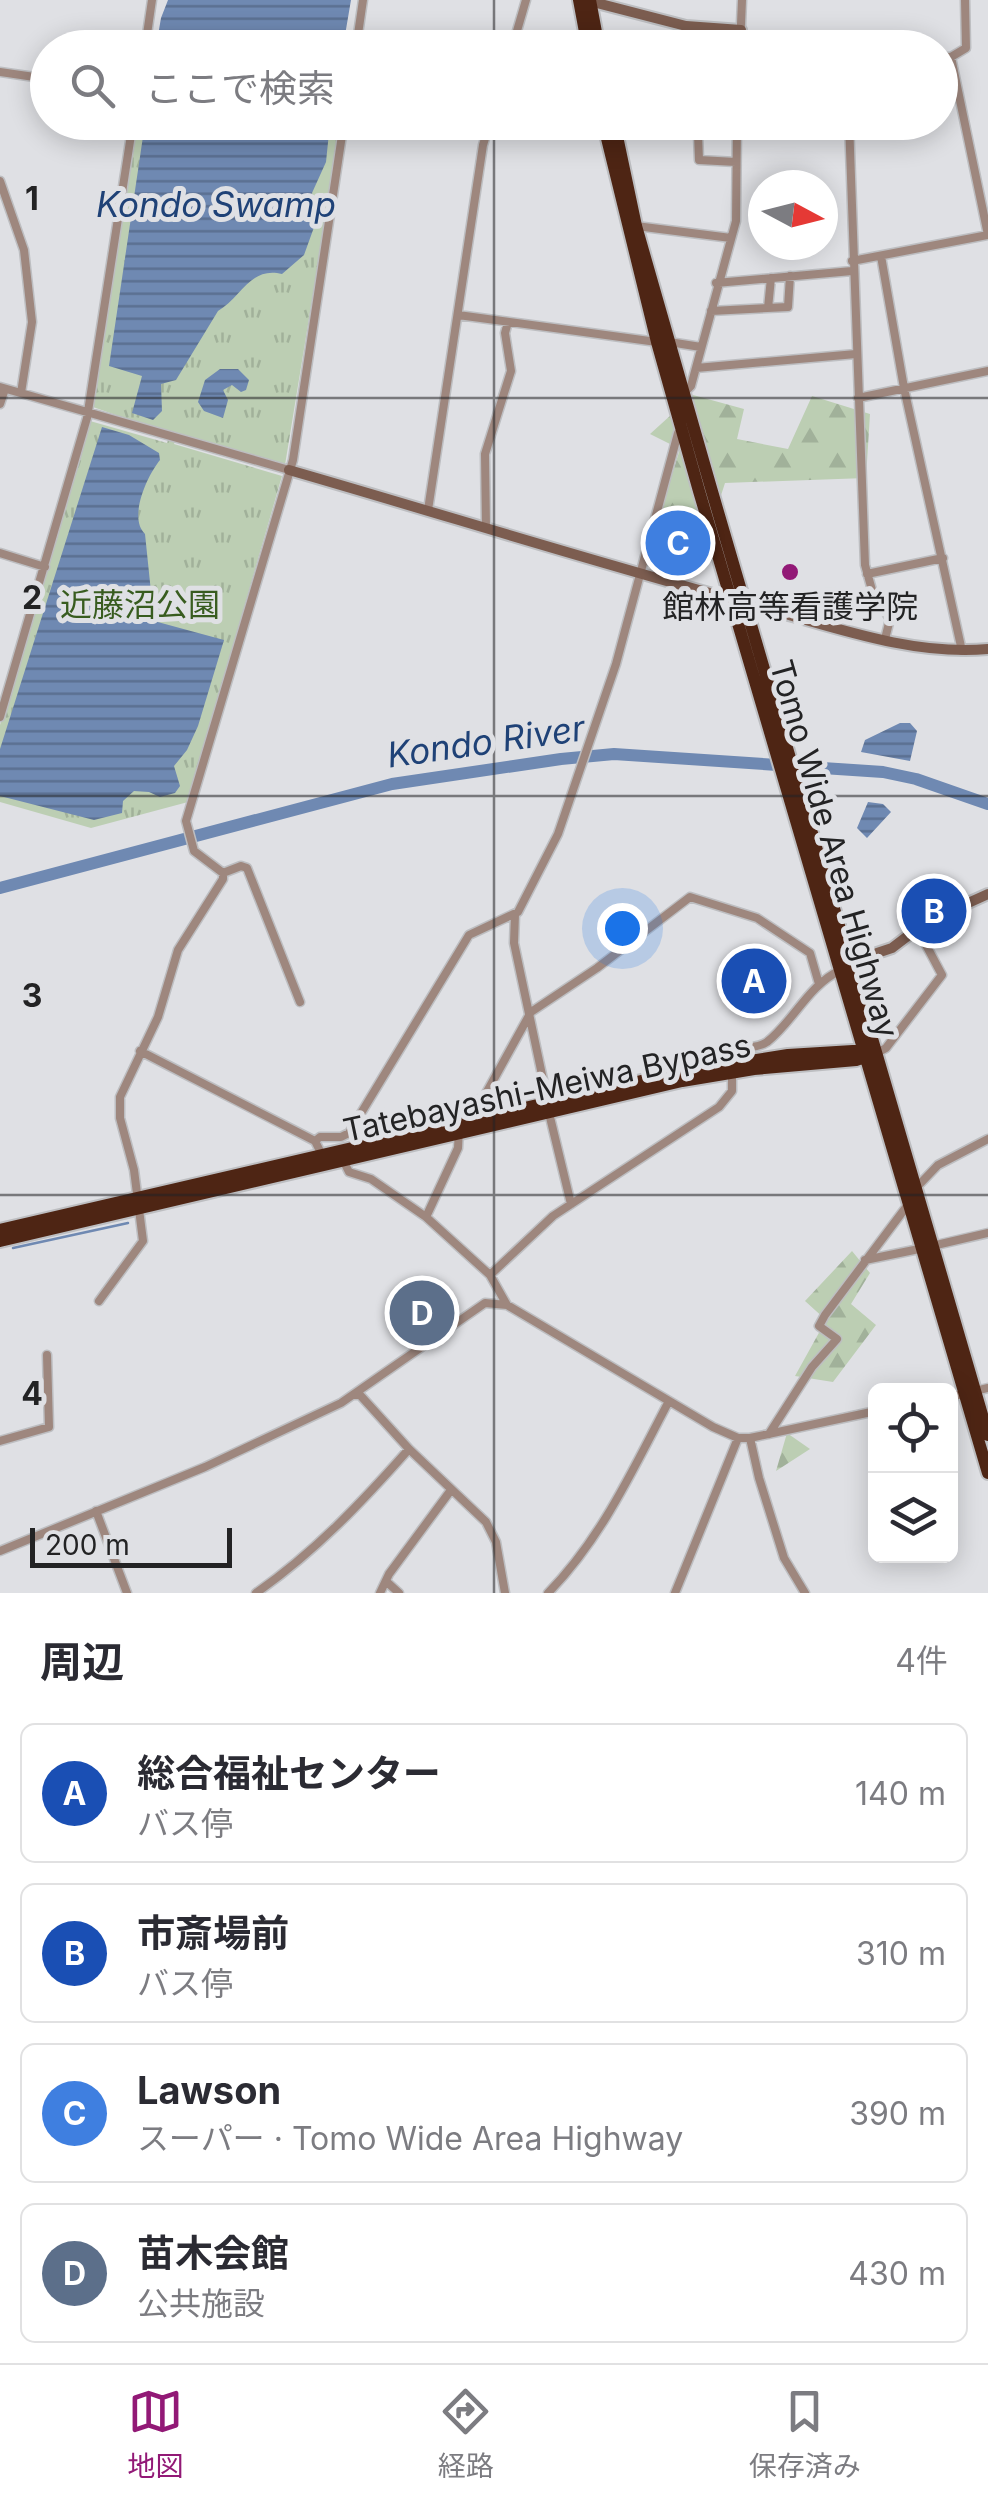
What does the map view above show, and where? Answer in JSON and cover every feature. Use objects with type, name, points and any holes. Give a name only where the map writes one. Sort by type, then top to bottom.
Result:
[{"type":"highway","points":[[586,0],[587,30]]},
{"type":"highway","points":[[586,0],[594,30]]},
{"type":"highway","name":"Tomo Wide Area Highway","points":[[608,140],[663,342],[684,393],[738,601]]},
{"type":"highway","name":"Tomo Wide Area Highway","points":[[618,140],[683,429],[738,601],[913,1195],[970,1392],[988,1474]]},
{"type":"highway","name":"Tatebayashi-Meiwa Bypass","points":[[549,1108],[719,1065],[869,1053]]},
{"type":"highway","name":"Tatebayashi-Meiwa Bypass","points":[[0,1241],[322,1155],[732,1072],[869,1053]]},
{"type":"highway","name":"Tatebayashi-Meiwa Bypass","points":[[0,1230],[343,1160],[459,1128]]},
{"type":"highway","name":"Tomo Wide Area Highway","points":[[970,1392],[988,1435]]},
{"type":"street","points":[[147,30],[152,0]]},
{"type":"street","points":[[359,30],[363,0]]},
{"type":"street","points":[[517,30],[526,0]]},
{"type":"street","points":[[586,0],[686,26],[741,30],[742,0]]},
{"type":"street","points":[[958,53],[966,48],[965,0]]},
{"type":"street","points":[[0,72],[30,76]]},
{"type":"street","points":[[716,282],[852,266],[881,256],[988,235],[958,91]]},
{"type":"street","points":[[0,717],[88,412],[130,140]]},
{"type":"street","points":[[223,873],[192,847],[186,824],[289,470],[308,374],[341,140]]},
{"type":"street","points":[[428,510],[485,140]]},
{"type":"street","points":[[698,140],[699,160],[736,162]]},
{"type":"street","points":[[684,393],[696,368],[716,282],[736,221],[737,140]]},
{"type":"street","points":[[849,140],[866,574],[890,619],[884,640]]},
{"type":"street","points":[[0,182],[22,244],[32,315],[21,393]]},
{"type":"street","points":[[636,226],[731,238]]},
{"type":"street","points":[[881,256],[904,388],[962,652]]},
{"type":"street","points":[[710,312],[788,307],[790,276]]},
{"type":"street","points":[[768,308],[771,278]]},
{"type":"street","points":[[458,315],[701,347]]},
{"type":"street","points":[[486,528],[485,454],[511,371],[505,333],[508,322]]},
{"type":"street","points":[[696,368],[856,354]]},
{"type":"street","points":[[858,398],[988,371]]},
{"type":"street","points":[[0,404],[3,388],[640,574],[884,640],[962,652],[988,649]]},
{"type":"street","points":[[571,1204],[514,943],[516,914],[558,834],[583,768],[678,433],[683,429]]},
{"type":"street","points":[[0,553],[45,566]]},
{"type":"street","points":[[866,574],[943,558]]},
{"type":"street","points":[[99,1301],[142,1241],[131,1156],[120,1118],[120,1097],[162,1006],[178,950],[212,898],[223,873],[241,866],[247,868],[300,1002]]},
{"type":"street","points":[[719,1065],[718,1049],[763,1044],[819,984],[846,966],[892,948],[917,928],[988,894]]},
{"type":"street","points":[[426,1217],[458,1148],[463,1106],[482,1099],[531,1012],[693,896],[757,918],[810,953],[819,984]]},
{"type":"street","points":[[315,1142],[320,1137],[349,1134],[469,935],[516,914]]},
{"type":"street","points":[[869,1053],[886,1048],[942,975],[917,928]]},
{"type":"street","points":[[140,1051],[315,1142],[322,1155]]},
{"type":"street","points":[[490,1274],[571,1204],[719,1108],[732,1091],[732,1072]]},
{"type":"street","points":[[769,1434],[812,1367],[837,1339],[818,1326],[913,1195],[938,1165],[988,1139]]},
{"type":"street","points":[[343,1160],[353,1175],[371,1179],[426,1217],[490,1274],[507,1305]]},
{"type":"street","points":[[865,1260],[988,1233]]},
{"type":"street","points":[[0,1551],[205,1467],[355,1395],[498,1291]]},
{"type":"street","points":[[484,1303],[507,1305],[738,1438],[868,1413]]},
{"type":"street","points":[[0,1441],[50,1425],[47,1355]]},
{"type":"street","points":[[355,1395],[360,1395],[409,1448],[483,1517],[493,1532],[506,1593]]},
{"type":"street","points":[[548,1593],[608,1516],[668,1401]]},
{"type":"street","points":[[675,1593],[738,1438]]},
{"type":"street","points":[[750,1438],[758,1478],[784,1558],[805,1593]]},
{"type":"street","points":[[256,1593],[316,1547],[352,1513],[409,1448]]},
{"type":"street","points":[[380,1593],[389,1574],[452,1490]]},
{"type":"street","points":[[96,1511],[127,1593]]},
{"type":"street","points":[[388,1583],[399,1593]]},
{"type":"green space","name":"近藤沼公園","points":[[132,140],[338,140],[285,465],[177,436],[174,444],[282,476],[188,802],[91,828],[0,802],[0,725],[90,421],[167,443],[170,434],[93,407]]},
{"type":"green space","points":[[693,395],[744,409],[737,439],[788,449],[812,396],[870,414],[866,478],[725,483],[714,517],[659,516],[680,449],[650,434]]},
{"type":"green space","points":[[852,1251],[870,1273],[851,1304],[876,1325],[833,1382],[795,1376],[826,1320],[805,1301]]},
{"type":"green space","points":[[787,1433],[810,1449],[776,1471]]},
{"type":"water","points":[[168,0],[351,0],[346,30],[159,30]]},
{"type":"water","name":"Kondo Swamp","points":[[142,140],[328,140],[326,162],[312,193],[317,219],[304,255],[282,274],[254,279],[218,311],[176,380],[161,384],[162,411],[153,420],[132,413],[142,376],[109,366]]},
{"type":"water","points":[[220,369],[238,369],[249,380],[246,390],[241,392],[232,385],[223,390],[228,400],[223,418],[204,411],[198,402],[205,380]]},
{"type":"water","points":[[102,427],[129,435],[159,453],[160,460],[141,497],[138,518],[145,534],[154,621],[224,640],[198,726],[174,766],[180,786],[175,793],[160,797],[134,791],[123,801],[122,813],[94,820],[0,796],[0,749]]},
{"type":"water","points":[[900,723],[910,723],[917,731],[910,761],[861,752],[865,740]]},
{"type":"water","points":[[868,802],[883,804],[891,812],[867,838],[857,828]]},
{"type":"waterway","name":"Kondo River","points":[[0,888],[392,784],[614,754],[883,772],[988,804]]},
{"type":"waterway","points":[[13,1248],[128,1223]]},
{"type":"place","name":"Lawson","points":[[678,543]]},
{"type":"place","name":"館林高等看護学院","points":[[790,572]]},
{"type":"place","name":"市斎場前","points":[[934,911]]},
{"type":"place","name":"総合福祉センター","points":[[754,981]]},
{"type":"place","name":"苗木会館","points":[[422,1313]]}]
